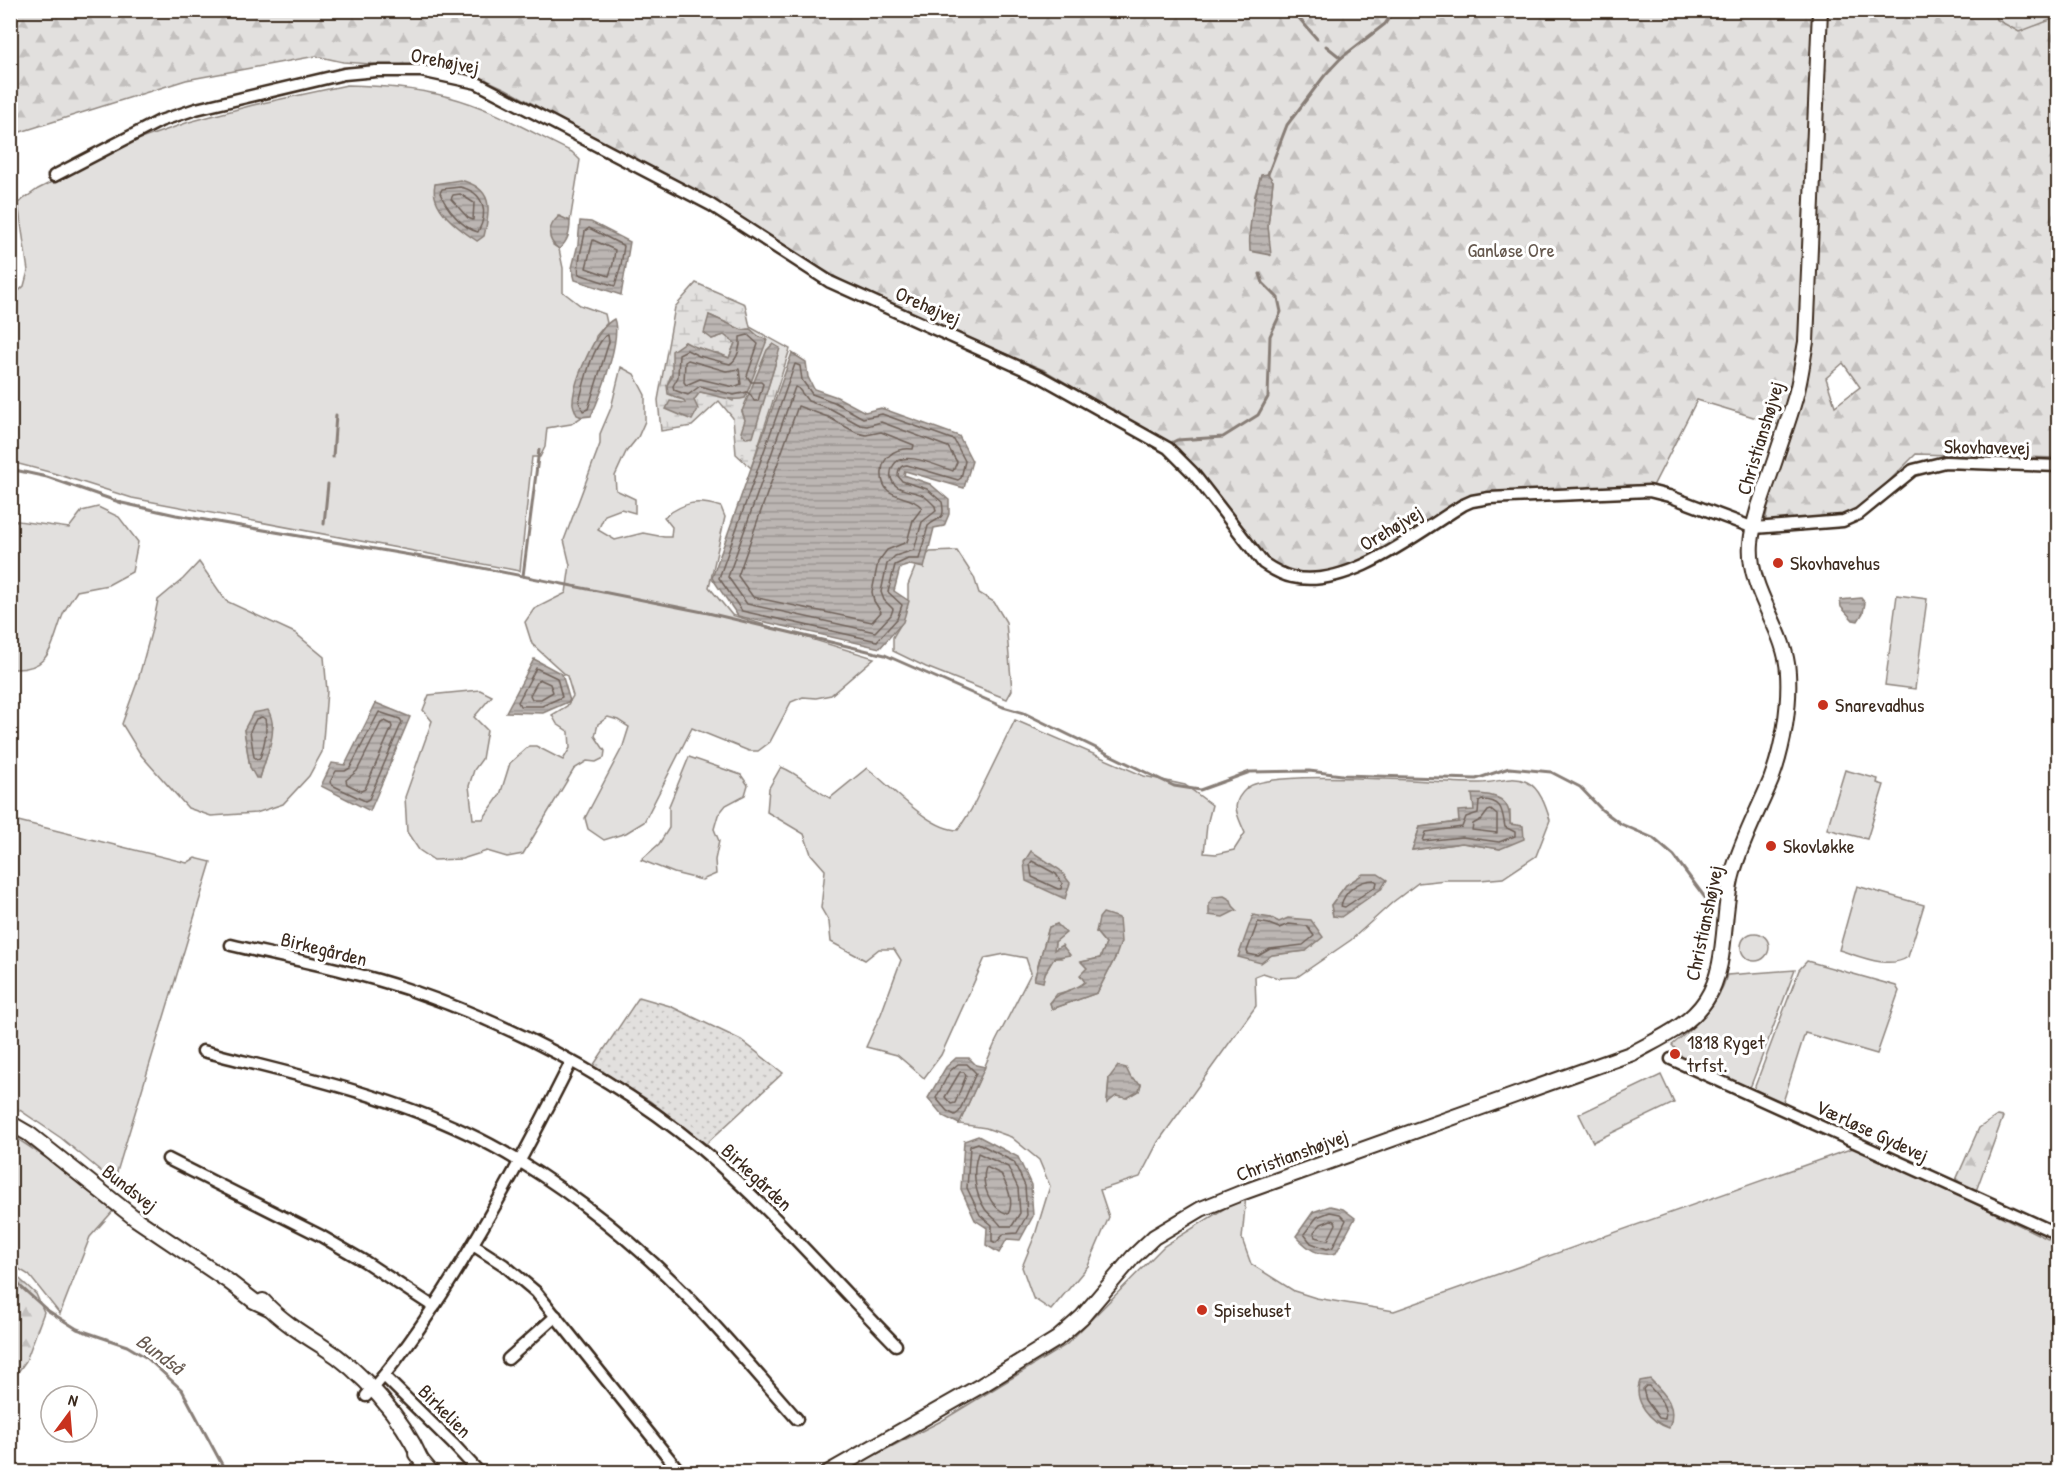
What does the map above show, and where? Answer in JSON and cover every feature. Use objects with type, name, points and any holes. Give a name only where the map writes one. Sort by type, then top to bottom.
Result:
[{"type":"street","name":"Christianshøjvej","points":[[829,1473],[959,1399],[1057,1339],[1082,1317],[1133,1257],[1154,1237],[1201,1209],[1248,1190],[1633,1053],[1675,1030],[1693,1016],[1706,1000],[1714,984],[1719,965],[1732,873],[1772,778],[1780,748],[1787,704],[1788,672],[1785,658],[1759,593],[1753,569],[1751,544],[1797,392],[1806,342],[1820,10]]},
{"type":"street","name":"Orehøjvej","points":[[54,176],[160,121],[196,109],[344,74],[421,71],[477,83],[487,88],[711,205],[830,282],[1041,377],[1151,438],[1181,459],[1263,563],[1291,577],[1325,578],[1368,565],[1463,505],[1489,498],[1649,491],[1669,496],[1754,528]]},
{"type":"street","name":"Skovhavevej","points":[[1754,528],[1843,521],[1859,514],[1913,470],[1928,465],[1945,462],[2058,466]]},
{"type":"street","name":"Birkegården","points":[[231,945],[338,970],[406,989],[512,1031],[571,1062],[648,1110],[710,1157],[787,1230],[896,1345]]},
{"type":"street","points":[[203,1051],[378,1097],[468,1133],[519,1163],[574,1198],[630,1243],[684,1294],[797,1419]]},
{"type":"street","name":"Værløse Gydevej","points":[[1671,1059],[2058,1234]]},
{"type":"street","points":[[369,1393],[385,1377],[434,1307],[473,1245],[519,1163],[571,1062]]},
{"type":"street","name":"Bundsvej","points":[[10,1123],[39,1141],[136,1219],[228,1281],[242,1286],[257,1296],[311,1340],[319,1351],[396,1416],[431,1473]]},
{"type":"street","points":[[168,1159],[321,1236],[434,1307]]},
{"type":"street","points":[[473,1245],[512,1271],[536,1292],[680,1473]]},
{"type":"street","points":[[508,1359],[556,1316]]},
{"type":"street","name":"Birkelien","points":[[385,1377],[479,1473]]},
{"type":"green space","name":"Ganløse Ore","points":[[1994,10],[1996,19],[2019,31],[2058,17],[2058,458],[1916,454],[1853,517],[1765,524],[1780,425],[1697,400],[1653,486],[1465,502],[1366,562],[1315,578],[1290,575],[1265,561],[1179,449],[1044,370],[864,294],[727,212],[506,89],[467,71],[343,62],[316,56],[186,80],[11,135],[11,11]],"holes":[[[1261,176],[1273,181],[1268,226],[1270,255],[1249,236],[1255,195]],[[1843,363],[1860,387],[1835,406],[1826,378]]]},
{"type":"green space","points":[[1994,11],[2058,11],[2058,17],[2019,32],[1996,19]]},
{"type":"green space","points":[[347,85],[411,90],[465,102],[496,114],[572,152],[580,160],[570,221],[558,216],[553,245],[559,249],[563,268],[563,292],[580,305],[605,314],[607,323],[596,336],[577,414],[582,417],[571,424],[547,428],[545,447],[540,457],[532,457],[520,571],[132,498],[11,462],[10,299],[24,286],[28,271],[18,203],[38,189],[129,143],[189,122],[253,105]]},
{"type":"green space","points":[[696,283],[745,304],[750,327],[790,349],[751,468],[736,454],[733,418],[719,401],[692,426],[661,431],[658,400],[675,307]],"holes":[[[709,315],[742,330],[750,329],[758,336],[733,401],[722,396],[700,392],[680,416],[686,403],[676,398],[667,385],[685,342],[700,351],[718,353],[729,358],[735,343],[724,335],[712,339]],[[777,358],[752,437],[742,411]]]},
{"type":"green space","points":[[621,367],[634,374],[645,395],[645,421],[638,437],[626,452],[615,476],[616,490],[635,499],[635,513],[621,509],[605,515],[598,530],[615,540],[643,533],[671,537],[672,527],[664,517],[671,512],[691,503],[721,507],[725,517],[709,587],[732,615],[874,658],[831,695],[816,698],[803,697],[791,702],[770,742],[758,751],[749,751],[692,728],[644,822],[626,833],[604,840],[588,829],[585,818],[623,746],[629,727],[608,717],[598,724],[595,736],[605,751],[604,758],[596,762],[587,761],[574,769],[523,854],[507,857],[487,851],[462,859],[434,860],[419,850],[407,832],[405,797],[432,721],[423,710],[429,695],[480,690],[492,696],[474,717],[487,730],[482,759],[474,770],[469,786],[473,819],[483,819],[500,795],[510,763],[529,746],[536,746],[563,760],[570,748],[569,732],[557,724],[552,715],[567,706],[573,696],[567,676],[532,644],[525,622],[534,609],[566,593],[570,565],[564,540],[600,444],[600,434],[611,408]]},
{"type":"green space","points":[[98,507],[119,517],[138,542],[132,572],[108,585],[77,591],[63,614],[47,655],[34,666],[11,669],[11,520],[69,528],[82,511]]},
{"type":"green space","points":[[957,551],[974,577],[979,593],[994,602],[1006,622],[1012,690],[1007,699],[926,667],[893,651],[893,637],[902,622],[908,599],[908,585],[916,565],[930,552]]},
{"type":"green space","points":[[199,562],[226,601],[295,633],[324,657],[327,691],[322,752],[309,776],[283,804],[256,813],[211,816],[188,808],[141,755],[122,724],[138,680],[158,600]],"holes":[[[273,726],[260,778],[250,767],[244,730]]]},
{"type":"green space","points":[[1897,595],[1927,599],[1915,689],[1885,685]]},
{"type":"green space","points":[[1015,720],[1144,776],[1185,785],[1212,805],[1204,853],[1216,854],[1234,850],[1245,833],[1237,815],[1236,804],[1247,788],[1262,782],[1288,779],[1356,778],[1478,783],[1515,779],[1527,782],[1536,789],[1550,820],[1536,856],[1503,878],[1418,883],[1351,940],[1297,977],[1278,978],[1263,973],[1255,976],[1256,1006],[1158,1142],[1140,1177],[1100,1190],[1109,1217],[1088,1266],[1051,1310],[1033,1298],[1022,1267],[1035,1235],[1050,1186],[1039,1160],[1011,1137],[986,1128],[959,1124],[996,1041],[1031,973],[1026,958],[1005,954],[985,958],[941,1055],[924,1078],[897,1055],[866,1047],[901,960],[894,949],[879,949],[865,960],[831,942],[829,922],[821,908],[825,870],[811,854],[804,834],[767,812],[769,788],[781,767],[830,798],[867,768],[923,815],[947,828],[958,830],[971,810]],"holes":[[[1474,810],[1510,811],[1510,825],[1500,849],[1462,843],[1412,850],[1420,827],[1459,822]],[[1346,885],[1381,889],[1333,916],[1331,905]],[[1118,918],[1116,956],[1097,993],[1052,1009],[1050,1003],[1057,994],[1078,988],[1085,982],[1087,968],[1082,962],[1100,958],[1106,944],[1096,932]],[[1271,918],[1279,922],[1306,951],[1272,955]],[[1057,924],[1054,951],[1061,958],[1054,958],[1043,981],[1034,980],[1049,927]],[[1109,1078],[1141,1084],[1139,1091],[1127,1098],[1116,1096],[1107,1102]]]},
{"type":"green space","points":[[689,757],[741,775],[748,785],[745,795],[726,805],[718,815],[714,829],[719,841],[715,860],[716,874],[702,880],[674,873],[641,860],[659,844],[669,828],[669,806]]},
{"type":"green space","points":[[1845,770],[1878,779],[1877,783],[1884,785],[1867,839],[1827,829]]},
{"type":"green space","points":[[10,819],[187,863],[195,858],[211,862],[114,1182],[61,1138],[11,1104]]},
{"type":"green space","points":[[1857,886],[1924,905],[1908,957],[1900,961],[1883,962],[1839,950]]},
{"type":"green space","points":[[1755,933],[1765,937],[1769,947],[1765,957],[1755,961],[1745,957],[1741,947],[1745,937]]},
{"type":"green space","points":[[1807,961],[1896,986],[1899,991],[1877,1054],[1805,1033],[1783,1102],[1754,1089],[1799,970]]},
{"type":"green space","points":[[1795,970],[1750,1088],[1684,1059],[1672,1045],[1706,1014],[1718,996],[1727,975]]},
{"type":"green space","points":[[639,997],[670,1006],[741,1040],[783,1073],[706,1144],[650,1101],[593,1066]]},
{"type":"green space","points":[[1661,1075],[1674,1103],[1593,1142],[1579,1114]]},
{"type":"green space","points":[[1997,1116],[2003,1117],[1976,1191],[1956,1180],[1979,1128]]},
{"type":"green space","points":[[10,1134],[45,1157],[113,1211],[90,1237],[60,1314],[29,1275],[11,1264]]},
{"type":"green space","points":[[1853,1148],[1945,1189],[2058,1244],[2058,1472],[842,1472],[943,1420],[1066,1345],[1164,1246],[1246,1195],[1242,1239],[1251,1264],[1294,1291],[1316,1298],[1394,1311]]},
{"type":"green space","points":[[11,1271],[36,1294],[44,1312],[26,1361],[18,1372],[11,1365]]},
{"type":"water","points":[[1268,174],[1273,181],[1268,226],[1271,255],[1250,251],[1252,213],[1258,184],[1261,175]]},
{"type":"water","points":[[460,180],[479,188],[487,200],[488,217],[484,236],[477,241],[447,217],[436,201],[435,184]]},
{"type":"water","points":[[559,216],[570,221],[570,229],[565,243],[559,249],[550,238],[550,229]]},
{"type":"water","points":[[580,221],[591,222],[630,242],[621,295],[575,280],[572,268],[578,244]]},
{"type":"water","points":[[709,315],[742,330],[750,329],[767,340],[745,398],[728,399],[700,392],[694,400],[698,409],[692,420],[666,409],[670,401],[685,403],[684,400],[668,394],[667,385],[672,377],[672,351],[685,342],[729,358],[735,343],[724,335],[712,339],[704,333]]},
{"type":"water","points":[[614,319],[616,328],[613,353],[604,382],[591,416],[582,417],[577,415],[573,404],[577,381],[593,344],[607,324]]},
{"type":"water","points":[[773,344],[780,348],[753,437],[746,438],[741,432],[745,420],[742,411],[767,350]]},
{"type":"water","points":[[792,353],[806,362],[808,377],[814,389],[837,397],[865,412],[881,408],[959,436],[972,461],[964,488],[905,471],[904,475],[930,484],[949,500],[949,514],[944,526],[934,528],[924,568],[910,565],[900,568],[894,591],[909,601],[903,622],[880,648],[738,616],[712,578]]},
{"type":"water","points":[[1861,598],[1865,603],[1863,613],[1858,621],[1853,620],[1841,607],[1840,600]]},
{"type":"water","points":[[534,659],[562,674],[570,701],[543,713],[506,712]]},
{"type":"water","points":[[376,703],[410,717],[370,811],[321,786],[332,763],[345,765]]},
{"type":"water","points":[[268,710],[273,727],[272,735],[260,778],[256,778],[250,767],[244,730],[253,713]]},
{"type":"water","points":[[1472,794],[1488,795],[1505,803],[1510,815],[1510,824],[1523,826],[1524,839],[1500,849],[1462,843],[1412,850],[1420,827],[1459,822],[1458,811],[1474,810]]},
{"type":"water","points":[[1031,851],[1060,870],[1070,883],[1065,899],[1026,881],[1024,862]]},
{"type":"water","points":[[1363,874],[1378,874],[1387,880],[1381,889],[1341,917],[1333,916],[1331,905],[1346,885]]},
{"type":"water","points":[[1224,896],[1231,900],[1237,910],[1223,917],[1209,915],[1209,903],[1214,897]]},
{"type":"water","points":[[1103,913],[1119,918],[1121,942],[1097,993],[1052,1009],[1050,1003],[1054,999],[1085,982],[1080,975],[1087,968],[1081,962],[1100,958],[1106,944],[1096,932],[1099,918]]},
{"type":"water","points":[[1253,915],[1279,922],[1288,918],[1311,920],[1323,937],[1306,951],[1272,955],[1261,963],[1238,957]]},
{"type":"water","points":[[1057,924],[1066,933],[1055,942],[1054,950],[1062,945],[1070,955],[1054,958],[1045,973],[1043,982],[1034,980],[1049,927]]},
{"type":"water","points":[[956,1058],[969,1058],[976,1065],[985,1067],[959,1124],[943,1116],[928,1098],[946,1067]]},
{"type":"water","points":[[1118,1066],[1126,1068],[1131,1078],[1141,1084],[1139,1091],[1127,1098],[1116,1096],[1107,1103],[1109,1078]]},
{"type":"water","points":[[978,1136],[1018,1157],[1031,1185],[1033,1216],[1020,1240],[1007,1239],[999,1253],[986,1245],[987,1228],[975,1220],[961,1189],[964,1141]]},
{"type":"water","points":[[1330,1206],[1343,1209],[1355,1218],[1336,1253],[1324,1254],[1309,1248],[1296,1236],[1313,1212]]},
{"type":"water","points":[[1650,1379],[1665,1395],[1671,1407],[1669,1428],[1650,1416],[1641,1403],[1638,1389],[1640,1381]]},
{"type":"waterway","points":[[1292,10],[1317,39]]},
{"type":"waterway","points":[[1268,174],[1287,125],[1325,75],[1341,58],[1385,24],[1394,10]]},
{"type":"waterway","points":[[1326,46],[1341,58]]},
{"type":"waterway","points":[[1169,444],[1177,440],[1223,437],[1258,415],[1268,397],[1270,336],[1281,312],[1278,298],[1263,283],[1260,274]]},
{"type":"waterway","points":[[333,457],[336,415]]},
{"type":"waterway","points":[[523,576],[539,450]]},
{"type":"waterway","points":[[10,469],[47,477],[122,503],[176,515],[457,563],[708,613],[885,655],[1003,707],[1024,713],[1174,786],[1200,790],[1250,772],[1309,771],[1342,775],[1476,779],[1509,768],[1551,772],[1580,787],[1602,810],[1621,824],[1653,838],[1674,856],[1709,903]]},
{"type":"waterway","points":[[324,524],[328,484]]},
{"type":"waterway","name":"Bundså","points":[[10,1277],[47,1310],[77,1329],[127,1346],[147,1358],[182,1390],[226,1472]]},
{"type":"place","name":"Skovhavehus","points":[[1778,563]]},
{"type":"place","name":"Snarevadhus","points":[[1823,705]]},
{"type":"place","name":"Skovløkke","points":[[1771,846]]},
{"type":"place","name":"1818 Ryget trfst.","points":[[1675,1054]]},
{"type":"place","name":"Spisehuset","points":[[1202,1310]]}]
